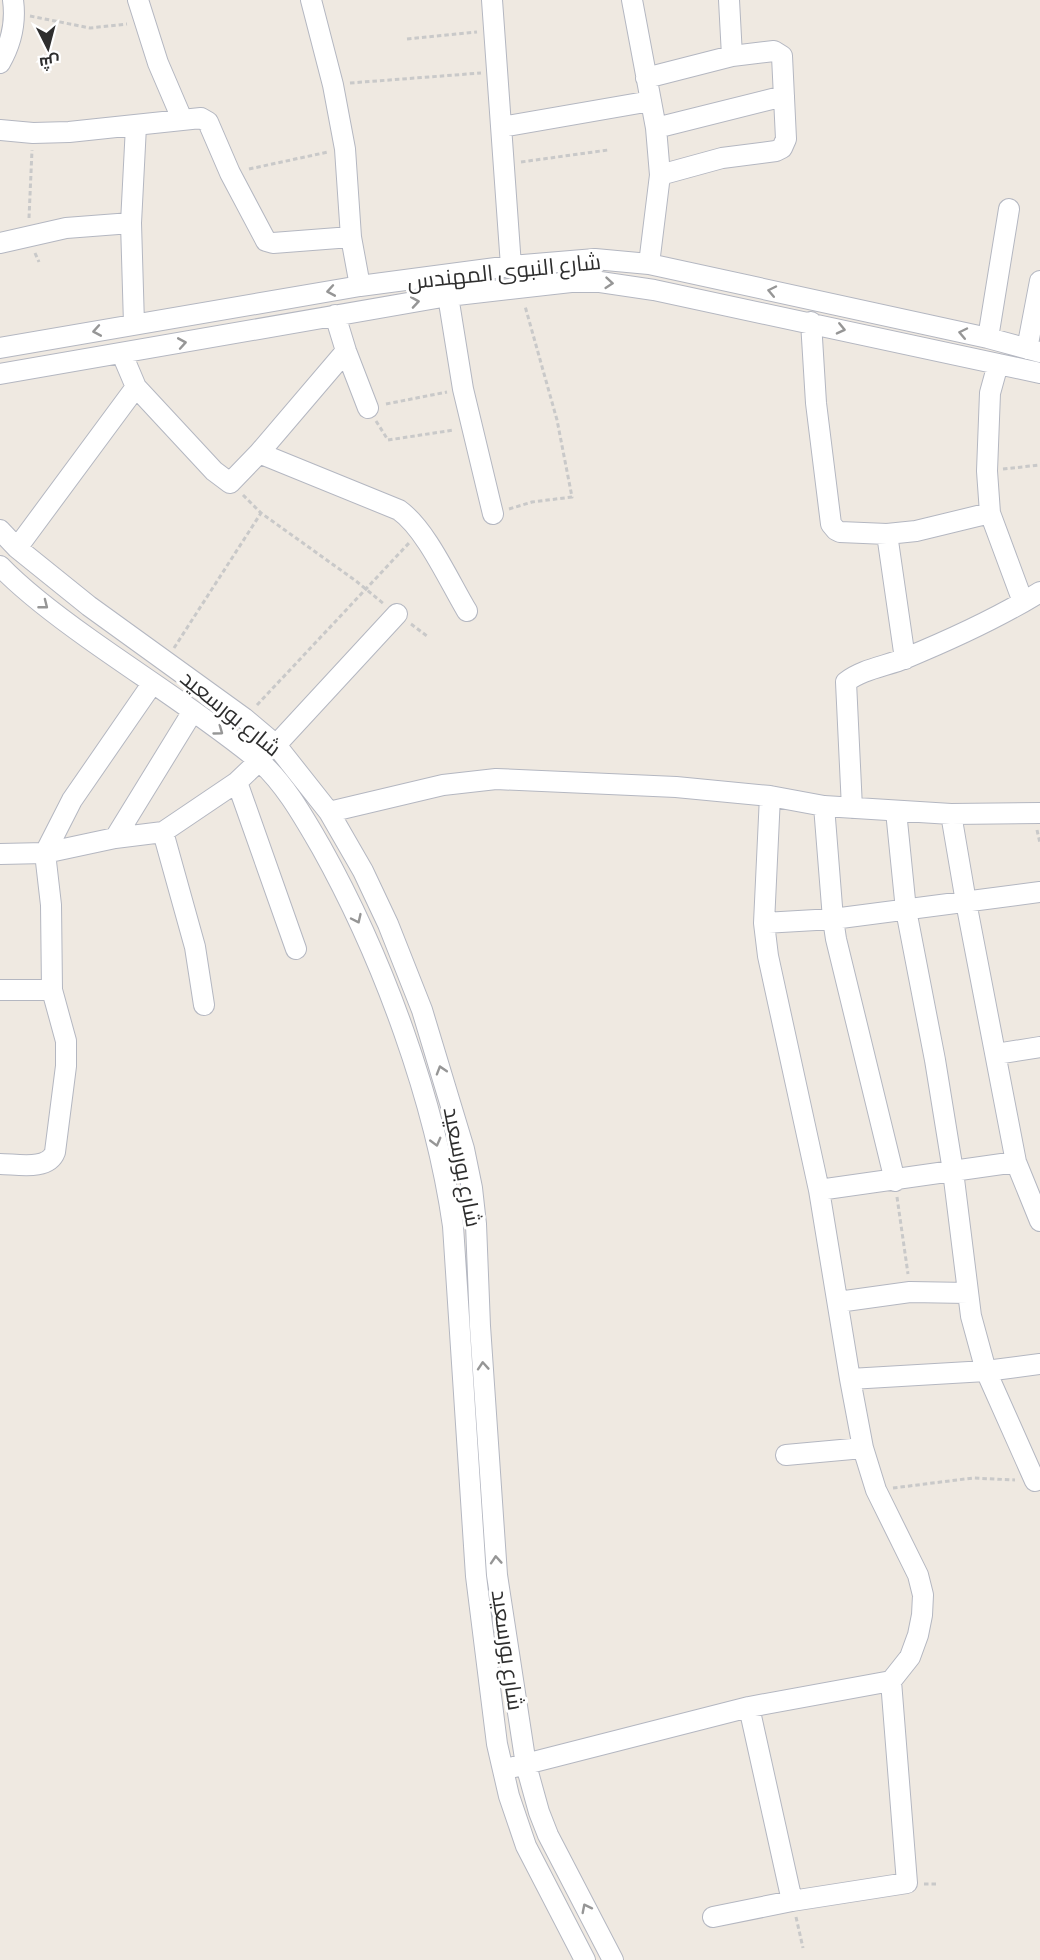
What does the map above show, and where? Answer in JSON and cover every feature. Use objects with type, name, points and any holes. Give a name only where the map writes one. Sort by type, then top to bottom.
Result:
[{"type":"street","points":[[138,0],[143,23],[182,119]]},
{"type":"street","points":[[311,0],[333,85],[345,149],[351,237],[360,286]]},
{"type":"street","points":[[492,0],[511,266]]},
{"type":"street","points":[[632,0],[656,128],[660,175],[650,264]]},
{"type":"street","points":[[729,0],[732,56]]},
{"type":"street","points":[[2,57],[12,34],[14,7]]},
{"type":"street","points":[[646,78],[732,56],[774,51],[781,54],[786,139],[782,148],[777,151],[722,158],[660,175]]},
{"type":"street","points":[[656,128],[784,96]]},
{"type":"street","points":[[502,127],[651,101]]},
{"type":"street","points":[[0,130],[33,133],[69,132],[201,118],[208,122],[230,173],[268,242],[351,237]]},
{"type":"street","points":[[134,324],[132,223],[136,126]]},
{"type":"street","points":[[988,338],[1009,209]]},
{"type":"street","points":[[0,243],[87,225],[132,223]]},
{"type":"street","name":"شارع النبوى المهندس","points":[[0,348],[360,286],[570,259],[595,259],[650,264],[1034,350]]},
{"type":"street","points":[[1034,350],[1040,281]]},
{"type":"street","name":"شارع النبوى المهندس","points":[[0,374],[448,296],[571,282],[627,285],[811,322],[1040,373]]},
{"type":"street","points":[[448,296],[463,388],[493,514]]},
{"type":"street","points":[[335,315],[368,408]]},
{"type":"street","points":[[811,322],[818,425],[831,524],[836,531],[887,534],[916,531],[990,513]]},
{"type":"street","points":[[122,354],[136,387],[214,471],[231,483],[346,351]]},
{"type":"street","points":[[852,808],[845,685],[849,680],[905,659],[971,630],[1032,597],[990,513],[987,471],[990,393],[998,364]]},
{"type":"street","points":[[17,548],[136,387]]},
{"type":"street","points":[[259,453],[399,510],[420,531],[467,611]]},
{"type":"street","name":"شارع بورسعيد","points":[[0,530],[17,548],[88,606],[166,660],[276,745],[329,812],[363,871],[388,924],[422,1010],[459,1129],[472,1188],[497,1575],[526,1765],[548,1835],[613,1960]]},
{"type":"street","points":[[887,534],[905,659]]},
{"type":"street","name":"شارع بورسعيد","points":[[0,566],[36,599],[71,626],[260,761],[304,818],[340,882],[365,936],[398,1018],[424,1095],[448,1191],[453,1226],[476,1576],[502,1770],[526,1846],[585,1960]]},
{"type":"street","points":[[276,745],[397,614]]},
{"type":"street","points":[[0,1164],[39,1165],[53,1158],[55,1152],[66,1066],[66,1041],[52,990],[51,905],[45,853],[72,800],[152,684]]},
{"type":"street","points":[[115,838],[193,711]]},
{"type":"street","points":[[0,854],[45,853],[115,838],[163,832],[237,782],[260,761]]},
{"type":"street","points":[[329,812],[443,785],[496,779],[676,787],[770,796],[824,806],[852,808],[951,814],[1040,813]]},
{"type":"street","points":[[237,782],[296,949]]},
{"type":"street","points":[[502,1770],[749,1707],[891,1681],[910,1657],[918,1635],[923,1595],[918,1575],[876,1490],[863,1448],[819,1190],[768,956],[764,923],[770,796]]},
{"type":"street","points":[[824,806],[833,919],[895,1180]]},
{"type":"street","points":[[896,810],[906,910],[935,1060],[953,1171],[971,1316],[986,1371],[1038,1480]]},
{"type":"street","points":[[951,814],[1016,1162],[1040,1221]]},
{"type":"street","points":[[163,832],[195,947],[204,1005]]},
{"type":"street","points":[[340,882],[363,871]]},
{"type":"street","points":[[764,923],[833,919],[1040,892]]},
{"type":"street","points":[[0,990],[52,990]]},
{"type":"street","points":[[996,1054],[1040,1047]]},
{"type":"street","points":[[819,1190],[1016,1162]]},
{"type":"street","points":[[838,1302],[910,1292],[968,1293]]},
{"type":"street","points":[[850,1379],[986,1371],[1040,1364]]},
{"type":"street","points":[[786,1455],[863,1448]]},
{"type":"street","points":[[713,1917],[792,1901],[907,1883],[891,1681]]},
{"type":"street","points":[[749,1707],[792,1901]]},
{"type":"path","points":[[14,7],[90,28],[143,23]]},
{"type":"path","points":[[407,39],[494,31]]},
{"type":"path","points":[[333,85],[498,72]]},
{"type":"path","points":[[33,133],[28,236],[39,262]]},
{"type":"path","points":[[230,173],[345,149]]},
{"type":"path","points":[[505,164],[608,150]]},
{"type":"path","points":[[493,514],[532,502],[572,497],[557,420],[519,287]]},
{"type":"path","points":[[463,388],[368,408],[388,440],[473,427]]},
{"type":"path","points":[[987,471],[1040,465]]},
{"type":"path","points":[[231,483],[261,513],[356,581],[365,590]]},
{"type":"path","points":[[166,660],[261,513]]},
{"type":"path","points":[[244,718],[420,531]]},
{"type":"path","points":[[895,1180],[910,1292]]},
{"type":"path","points":[[876,1490],[973,1478],[1038,1480]]},
{"type":"path","points":[[792,1901],[803,1948]]}]
